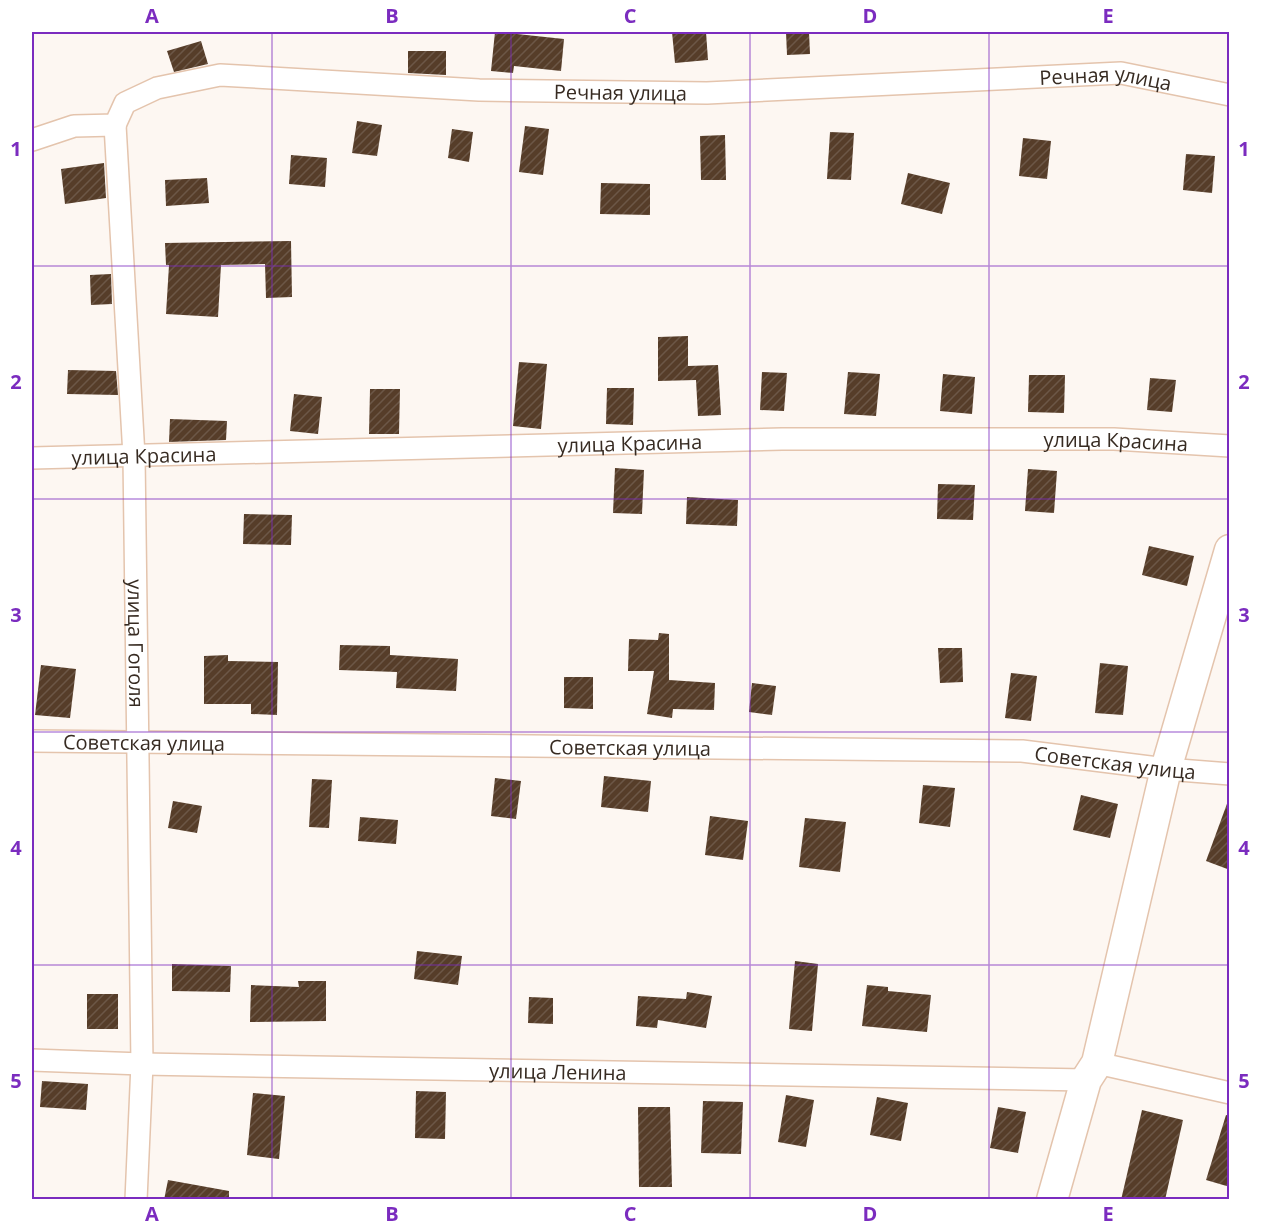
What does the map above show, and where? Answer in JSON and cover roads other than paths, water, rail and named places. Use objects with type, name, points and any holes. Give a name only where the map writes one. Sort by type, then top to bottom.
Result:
[{"type":"main road","points":[[1052,1200],[1092,1071],[1166,769],[1230,550]]},
{"type":"street","name":"Речная улица","points":[[116,124],[125,103],[157,88],[220,75],[479,90],[707,93],[1121,73],[1230,95]]},
{"type":"street","points":[[32,140],[74,126],[116,124]]},
{"type":"street","name":"улица Гоголя","points":[[116,124],[134,456],[142,1064],[136,1200]]},
{"type":"street","name":"улица Красина","points":[[32,458],[782,439],[1114,439],[1230,446]]},
{"type":"street","name":"Советская улица","points":[[32,741],[1022,751],[1166,769],[1230,774]]},
{"type":"street","name":"улица Ленина","points":[[32,1060],[142,1064],[1092,1071],[1230,1093]]}]
